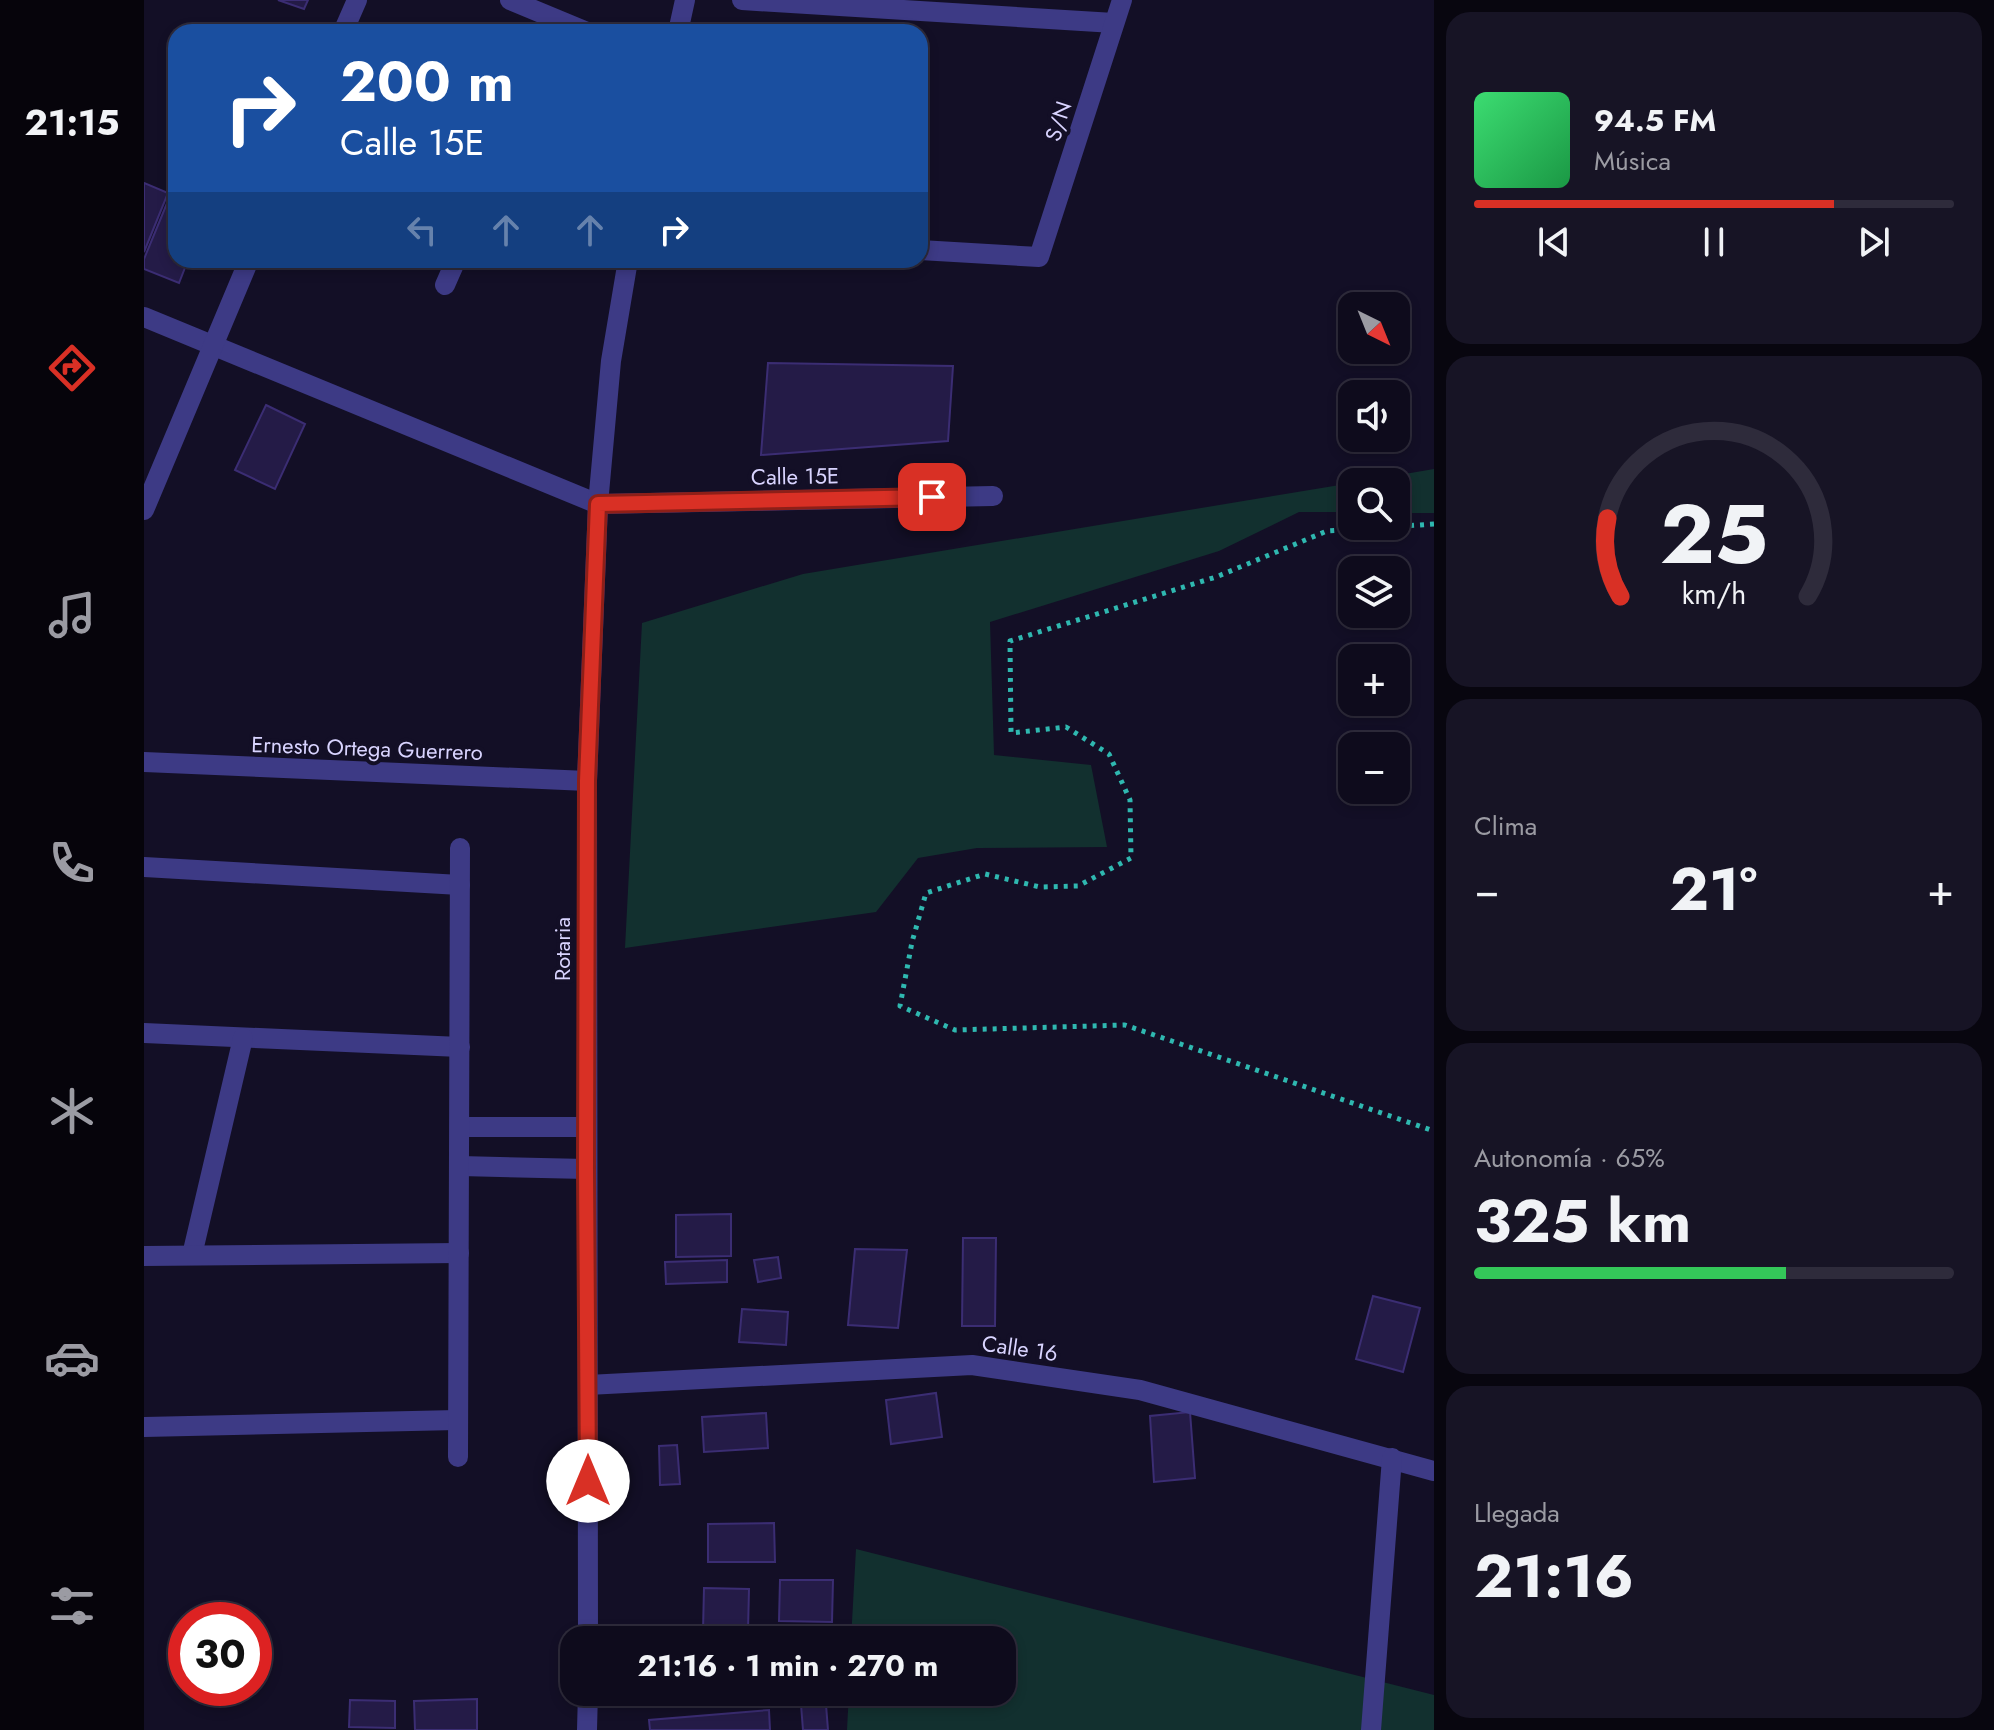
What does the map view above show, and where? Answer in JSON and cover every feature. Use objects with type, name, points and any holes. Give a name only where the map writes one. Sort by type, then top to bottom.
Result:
[{"type":"street","points":[[346,24],[357,0]]},
{"type":"street","points":[[510,0],[552,24]]},
{"type":"street","points":[[680,24],[685,0]]},
{"type":"street","points":[[742,0],[1114,23]]},
{"type":"street","name":"S/N","points":[[928,250],[1039,257],[1122,0]]},
{"type":"street","points":[[144,510],[246,268]]},
{"type":"street","points":[[445,285],[452,268]]},
{"type":"street","name":"Rotaria","points":[[588,1626],[587,781],[598,504],[611,361],[627,268]]},
{"type":"street","points":[[144,317],[598,504]]},
{"type":"street","name":"Calle 15E","points":[[598,504],[993,496]]},
{"type":"street","name":"Ernesto Ortega Guerrero","points":[[144,762],[587,781]]},
{"type":"street","points":[[458,1457],[460,848]]},
{"type":"street","points":[[144,867],[460,885]]},
{"type":"street","points":[[144,1033],[460,1047]]},
{"type":"street","points":[[192,1255],[243,1038]]},
{"type":"street","points":[[460,1127],[586,1127]]},
{"type":"street","points":[[460,1166],[586,1169]]},
{"type":"street","points":[[144,1256],[459,1253]]},
{"type":"street","name":"Calle 16","points":[[588,1385],[972,1365],[1140,1390],[1434,1471]]},
{"type":"street","points":[[144,1427],[457,1420]]},
{"type":"street","points":[[1371,1730],[1392,1458]]},
{"type":"street","points":[[587,1730],[588,1706]]},
{"type":"path","points":[[1434,524],[1327,531],[1216,577],[1010,641],[1011,733],[1066,727],[1109,754],[1130,800],[1131,858],[1078,886],[1040,887],[985,874],[926,893],[912,942],[900,1006],[955,1030],[1125,1025],[1434,1131]]},
{"type":"green space","points":[[1434,469],[1434,513],[1410,513],[1410,473]]},
{"type":"green space","points":[[1338,485],[1338,512],[1299,512],[1219,551],[990,622],[994,755],[1091,765],[1107,847],[977,848],[918,858],[876,912],[625,948],[642,623],[803,574]]},
{"type":"green space","points":[[856,1549],[1434,1695],[1434,1730],[847,1730],[848,1706],[1016,1706],[1016,1626],[852,1626]]},
{"type":"building","points":[[278,0],[308,0],[304,9]]},
{"type":"building","points":[[144,183],[168,193],[144,252]]},
{"type":"building","points":[[168,201],[168,268],[185,268],[179,283],[144,269],[144,259]]},
{"type":"building","points":[[768,363],[953,366],[948,441],[761,455]]},
{"type":"building","points":[[266,405],[305,424],[275,489],[235,470]]},
{"type":"building","points":[[731,1214],[731,1256],[676,1257],[676,1215]]},
{"type":"building","points":[[963,1238],[996,1238],[995,1326],[962,1326]]},
{"type":"building","points":[[855,1249],[907,1250],[898,1328],[848,1325]]},
{"type":"building","points":[[778,1257],[781,1278],[758,1282],[754,1260]]},
{"type":"building","points":[[727,1260],[727,1282],[666,1284],[665,1262]]},
{"type":"building","points":[[1373,1296],[1420,1308],[1403,1372],[1356,1359]]},
{"type":"building","points":[[742,1309],[788,1312],[786,1345],[739,1342]]},
{"type":"building","points":[[936,1393],[942,1437],[891,1444],[886,1400]]},
{"type":"building","points":[[1190,1412],[1195,1478],[1154,1482],[1150,1416]]},
{"type":"building","points":[[766,1413],[768,1448],[704,1452],[702,1417]]},
{"type":"building","points":[[677,1445],[680,1484],[660,1485],[659,1446]]},
{"type":"building","points":[[774,1523],[775,1562],[708,1562],[708,1524]]},
{"type":"building","points":[[780,1580],[833,1580],[832,1622],[779,1621]]},
{"type":"building","points":[[704,1588],[749,1589],[748,1626],[703,1626]]},
{"type":"building","points":[[477,1699],[477,1730],[415,1730],[414,1701]]},
{"type":"building","points":[[350,1700],[395,1701],[395,1728],[349,1727]]},
{"type":"building","points":[[801,1706],[826,1706],[828,1730],[803,1730]]},
{"type":"building","points":[[769,1710],[770,1730],[650,1730],[649,1720]]},
{"type":"route","points":[[588,1481],[587,781],[598,504],[932,497]]}]
